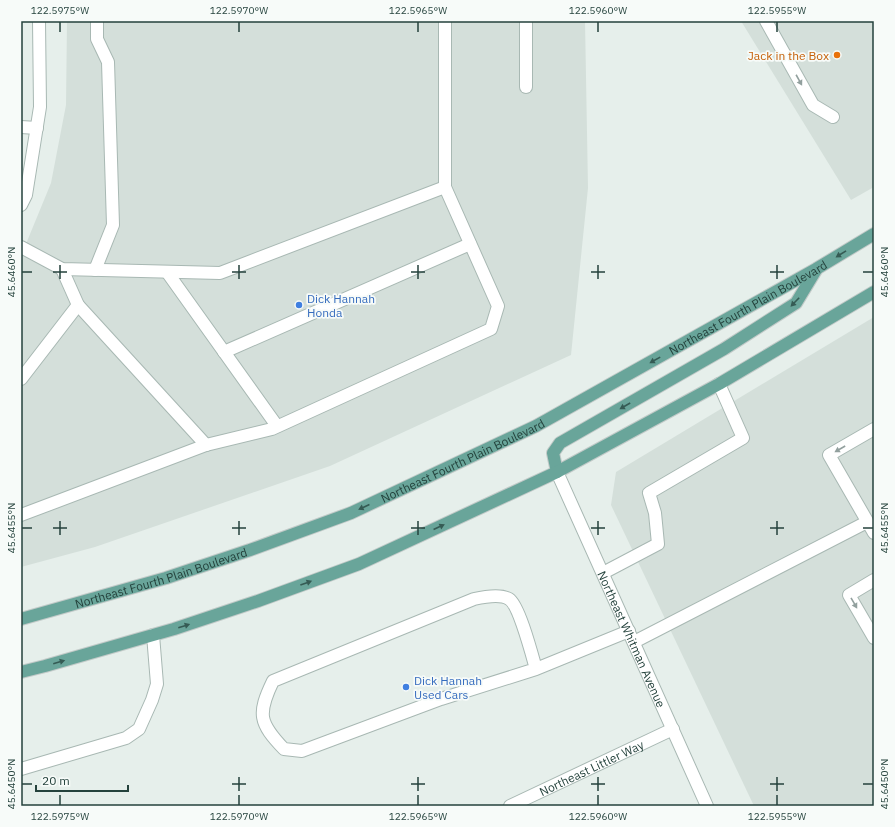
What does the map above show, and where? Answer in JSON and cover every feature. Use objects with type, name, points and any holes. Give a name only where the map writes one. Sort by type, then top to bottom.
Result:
[{"type":"main road","name":"Northeast Fourth Plain Boulevard","points":[[21,619],[166,578],[250,550],[351,513],[536,426],[816,269],[874,234]]},
{"type":"main road","points":[[557,472],[553,453],[560,443],[724,348],[796,303],[816,269]]},
{"type":"main road","points":[[21,672],[153,635],[258,601],[359,564],[557,472],[719,384],[874,292]]},
{"type":"street","points":[[21,205],[26,195],[40,107],[39,21]]},
{"type":"street","points":[[95,270],[112,225],[108,62],[97,39],[97,21]]},
{"type":"street","points":[[21,515],[206,445],[272,429],[491,329],[498,306],[445,188],[445,21]]},
{"type":"street","points":[[526,21],[526,87]]},
{"type":"street","points":[[766,21],[813,105],[833,117]]},
{"type":"street","points":[[21,127],[36,128]]},
{"type":"street","points":[[21,247],[62,269],[220,273],[445,188]]},
{"type":"street","points":[[224,352],[470,244]]},
{"type":"street","points":[[62,269],[78,305],[206,445]]},
{"type":"street","points":[[167,272],[277,426]]},
{"type":"street","points":[[21,379],[78,305]]},
{"type":"street","points":[[603,574],[658,544],[655,513],[649,493],[743,438],[719,384]]},
{"type":"street","points":[[874,429],[829,455],[874,533]]},
{"type":"street","name":"Northeast Whitman Avenue","points":[[557,472],[707,806]]},
{"type":"street","points":[[634,642],[867,522]]},
{"type":"street","points":[[874,580],[849,595],[874,638]]},
{"type":"street","points":[[536,669],[520,618],[514,605],[508,598],[490,596],[474,598],[273,681],[263,705],[263,722],[271,736],[284,749],[302,751],[441,699],[536,669],[628,631]]},
{"type":"street","points":[[21,768],[126,738],[139,729],[152,700],[157,684],[153,635]]},
{"type":"street","name":"Northeast Littler Way","points":[[510,806],[673,729]]},
{"type":"shaded area","name":"Dick Hannah Honda","points":[[67,21],[585,21],[588,188],[571,355],[330,466],[95,547],[21,567],[21,256],[51,183],[66,105]]},
{"type":"shaded area","points":[[741,21],[874,21],[874,187],[851,200]]},
{"type":"shaded area","points":[[874,317],[874,806],[754,806],[611,505],[616,472]]},
{"type":"place","name":"Jack in the Box","points":[[837,55]]},
{"type":"place","name":"Dick Hannah Honda","points":[[299,305]]},
{"type":"place","name":"Dick Hannah Used Cars","points":[[406,687]]}]
